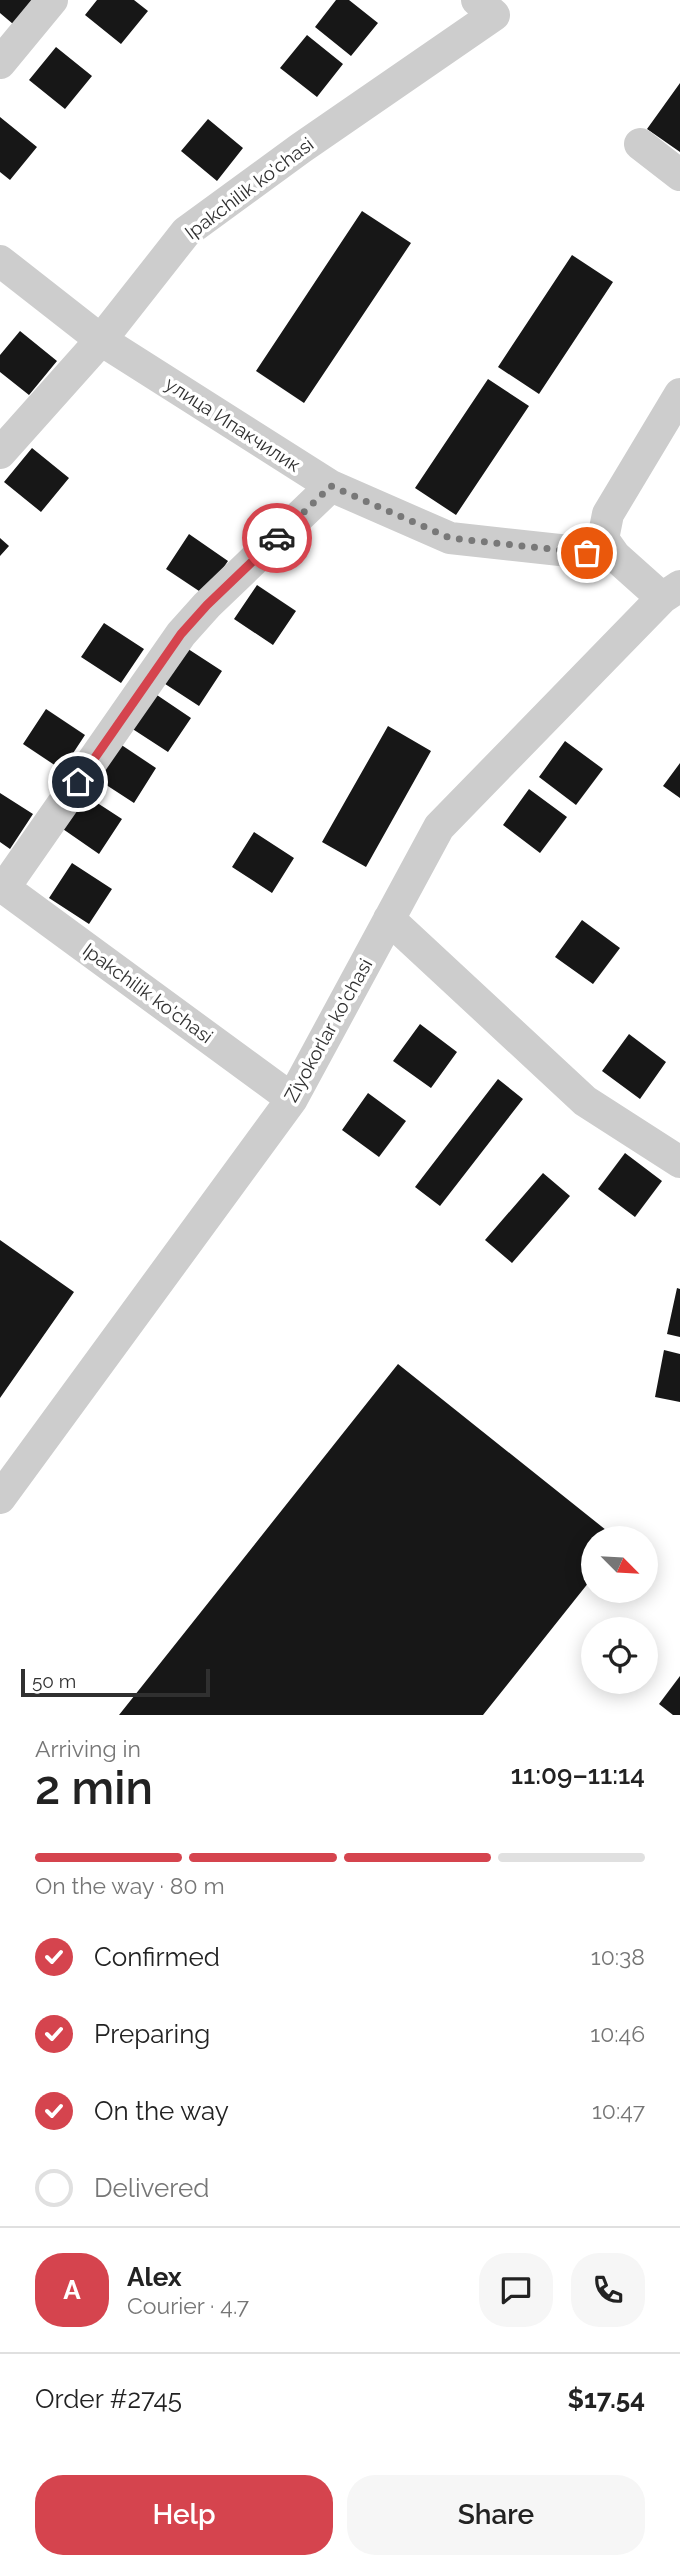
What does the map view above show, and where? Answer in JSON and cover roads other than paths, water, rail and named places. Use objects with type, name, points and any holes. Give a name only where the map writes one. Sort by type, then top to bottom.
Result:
[{"type":"street","points":[[0,63],[52,0]]},
{"type":"street","name":"Ipakchilik ko'chasi","points":[[0,453],[102,340],[186,232],[301,148],[495,15],[477,0]]},
{"type":"street","points":[[640,144],[680,175]]},
{"type":"street","name":"улица Ипакчилик","points":[[0,261],[102,340],[331,486],[450,538],[615,556]]},
{"type":"street","points":[[671,592],[615,556],[603,539],[608,514],[680,394]]},
{"type":"street","name":"Ipakchilik ko'chasi","points":[[292,1099],[2,886],[181,634],[207,605],[331,486]]},
{"type":"street","name":"Ziyokorlar ko'chasi","points":[[0,1498],[292,1099],[439,827],[671,592]]},
{"type":"street","points":[[389,919],[584,1101],[680,1162]]}]
